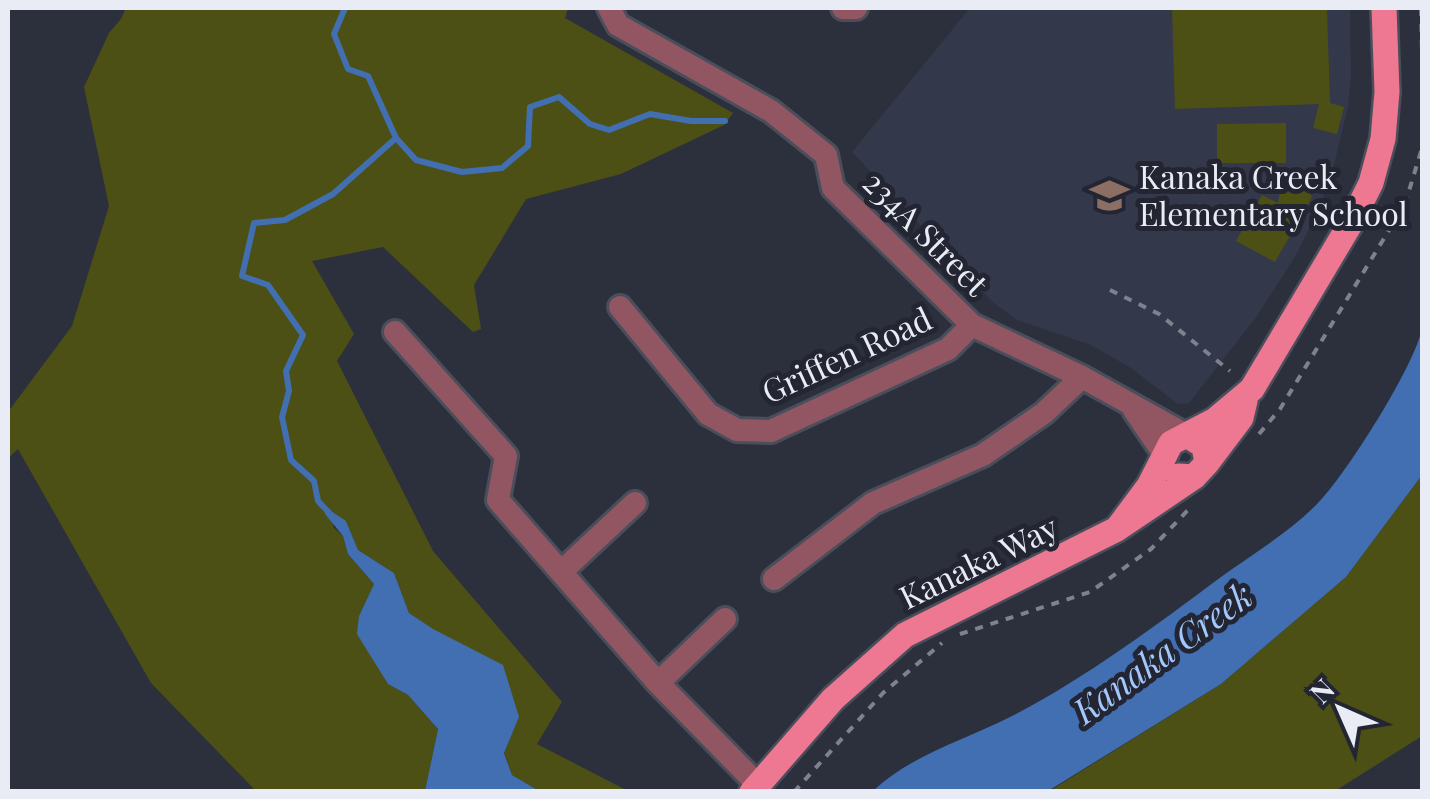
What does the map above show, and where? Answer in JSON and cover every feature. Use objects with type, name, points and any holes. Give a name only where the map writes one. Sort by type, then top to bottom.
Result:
[{"type":"main road","name":"Kanaka Way","points":[[755,788],[833,698],[905,635],[1117,530],[1200,470],[1241,418],[1246,396],[1352,222],[1371,183],[1383,139],[1387,92],[1384,8]]},
{"type":"main road","name":"Kanaka Way","points":[[1188,436],[1246,396]]},
{"type":"main road","points":[[1117,530],[1171,443],[1188,436],[1204,446],[1200,470],[1177,476],[1166,464],[1166,456]]},
{"type":"street","name":"234A Street","points":[[609,8],[618,25],[771,111],[826,155],[833,188],[972,326],[1082,377],[1188,436]]},
{"type":"street","points":[[843,8],[856,8]]},
{"type":"street","name":"Griffen Road","points":[[620,307],[708,414],[736,430],[771,431],[948,349],[972,326]]},
{"type":"street","points":[[395,332],[506,456],[498,500],[755,788]]},
{"type":"street","points":[[774,579],[873,503],[983,455],[1044,413],[1082,377]]},
{"type":"street","name":"234A Street","points":[[1132,407],[1166,456]]},
{"type":"street","points":[[561,572],[634,503]]},
{"type":"street","points":[[658,683],[725,619]]},
{"type":"path","points":[[1421,8],[1422,52]]},
{"type":"path","points":[[1110,290],[1159,314],[1230,370]]},
{"type":"shaded area","points":[[126,8],[568,8],[565,18],[733,113],[724,125],[621,174],[526,199],[474,285],[481,329],[473,332],[383,247],[312,261],[354,334],[337,361],[433,551],[562,702],[537,744],[628,791],[539,791],[512,775],[504,752],[519,717],[432,629],[409,613],[394,573],[358,550],[346,521],[332,520],[343,536],[348,554],[374,584],[359,616],[375,661],[388,684],[408,695],[438,729],[425,791],[256,791],[151,683],[18,449],[8,458],[8,412],[72,326],[109,206],[84,87],[109,33]]},
{"type":"shaded area","name":"Kanaka Creek Elementary School","points":[[970,8],[1350,8],[1348,106],[1319,209],[1296,255],[1257,316],[1189,403],[1178,404],[1131,368],[1091,345],[1017,320],[993,302],[852,152]]},
{"type":"shaded area","points":[[1172,8],[1327,8],[1330,103],[1344,107],[1337,134],[1313,128],[1319,104],[1175,109]]},
{"type":"shaded area","points":[[1286,123],[1286,163],[1217,163],[1217,124]]},
{"type":"shaded area","points":[[1282,176],[1301,178],[1312,197],[1275,262],[1236,241],[1262,195],[1278,203]]},
{"type":"shaded area","points":[[1422,475],[1422,736],[1335,791],[1048,792],[1221,684],[1346,577]]},
{"type":"water","name":"Kanaka Creek","points":[[1422,328],[1422,475],[1346,577],[1221,684],[1048,791],[873,791],[904,767],[1067,685],[1296,523],[1330,489],[1361,445],[1394,392]]},
{"type":"water","points":[[328,509],[346,521],[358,550],[394,573],[409,613],[503,665],[519,717],[504,753],[512,775],[539,791],[425,791],[438,729],[408,695],[388,684],[357,634],[359,616],[374,584],[348,554],[343,536],[325,514]]},
{"type":"waterway","points":[[333,517],[318,501],[314,481],[291,460],[282,417],[289,391],[286,371],[303,335],[268,285],[242,276],[254,223],[285,220],[333,194],[396,138],[368,76],[348,69],[334,34],[345,8]]},
{"type":"waterway","points":[[396,138],[416,160],[462,172],[502,168],[528,146],[530,107],[559,97],[590,124],[609,130],[650,114],[691,121],[725,121]]},
{"type":"place","name":"Kanaka Creek Elementary School","points":[[1109,196]]}]
